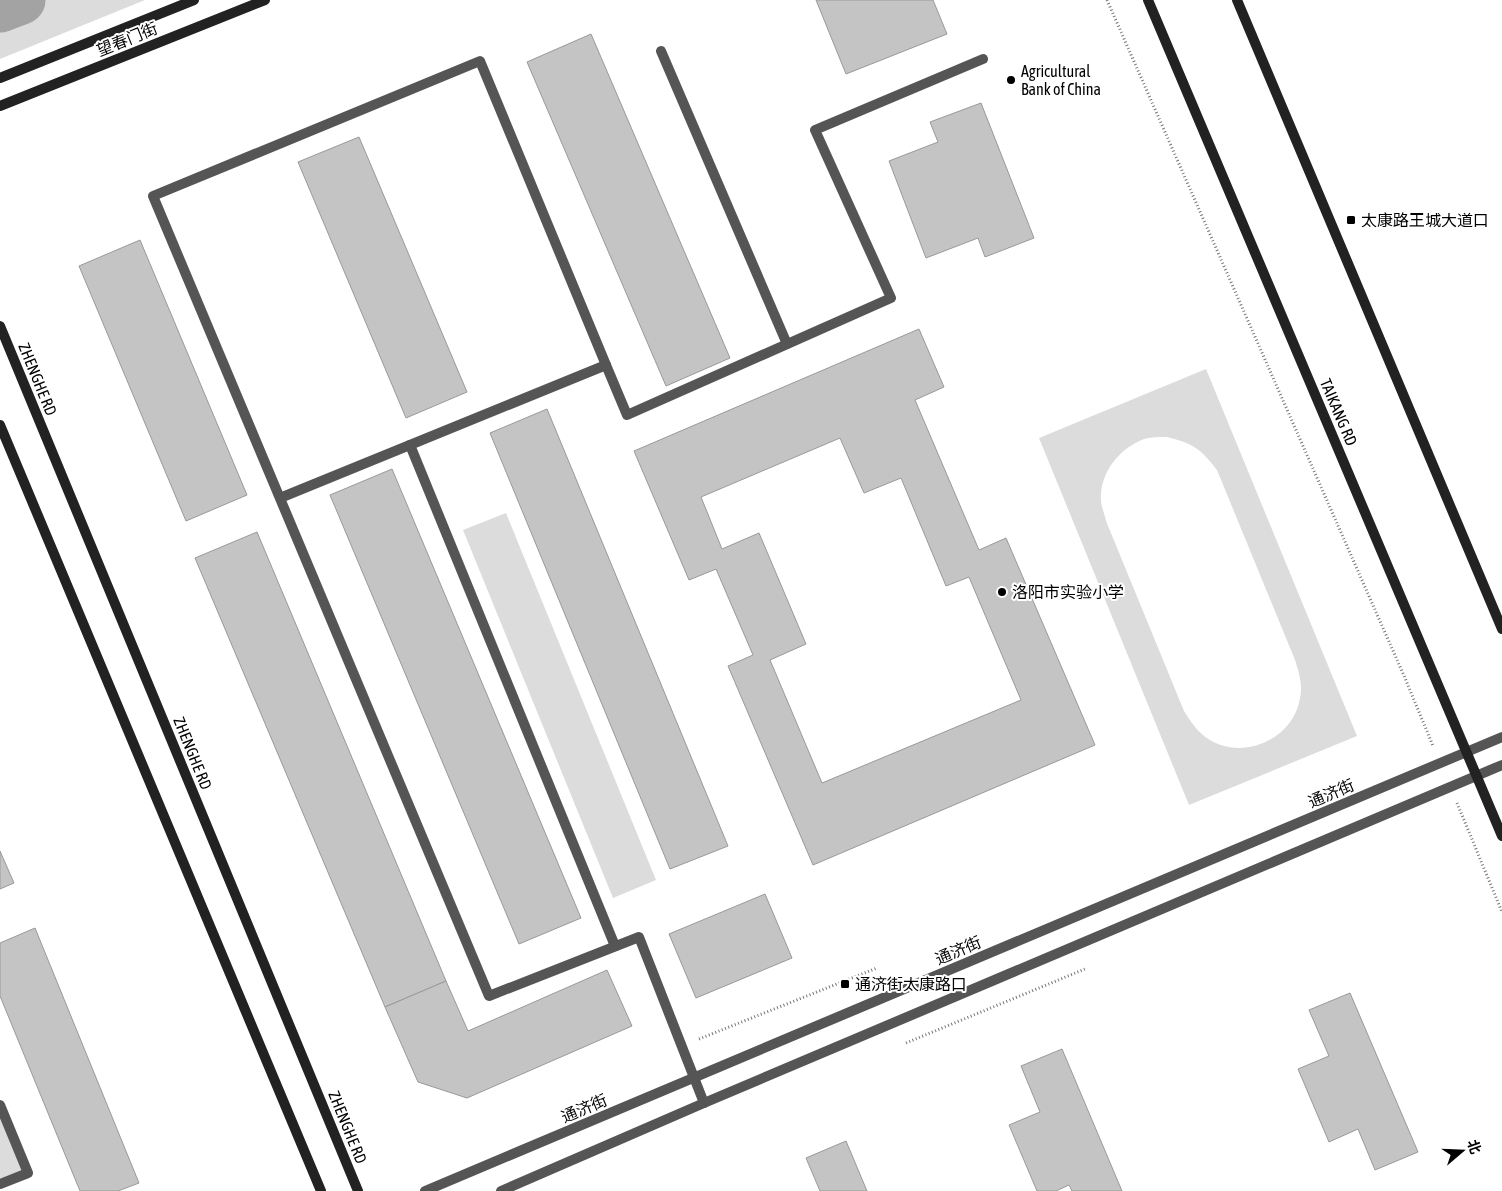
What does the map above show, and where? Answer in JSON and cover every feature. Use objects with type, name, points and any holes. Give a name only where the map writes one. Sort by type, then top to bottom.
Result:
[{"type":"street","name":"望春门街","points":[[0,78],[194,0]]},
{"type":"street","name":"望春门街","points":[[0,106],[265,0]]},
{"type":"street","name":"TAIKANG RD","points":[[1148,0],[1502,836]]},
{"type":"street","points":[[1237,0],[1502,629]]},
{"type":"street","points":[[661,51],[787,344]]},
{"type":"street","points":[[704,1103],[639,937],[489,996],[154,196],[480,61],[627,415],[891,298],[815,130],[983,59]]},
{"type":"street","name":"ZHENGHE RD","points":[[0,326],[358,1191]]},
{"type":"street","points":[[280,498],[606,365]]},
{"type":"street","points":[[0,425],[321,1191]]},
{"type":"street","points":[[410,445],[615,946]]},
{"type":"street","name":"通济街","points":[[425,1191],[1502,737]]},
{"type":"street","points":[[501,1191],[1502,765]]},
{"type":"street","points":[[0,1105],[28,1173],[0,1184]]},
{"type":"path","points":[[1107,0],[1405,678],[1440,763]]},
{"type":"path","points":[[1451,787],[1502,912]]},
{"type":"path","points":[[682,1046],[877,968]]},
{"type":"path","points":[[906,1043],[1085,969]]},
{"type":"shaded area","points":[[0,0],[145,0],[0,59]]},
{"type":"shaded area","points":[[1206,369],[1357,736],[1189,805],[1039,438]],"holes":[[[1167,437],[1196,448],[1217,470],[1295,660],[1299,674],[1301,688],[1296,712],[1278,734],[1266,742],[1252,746],[1238,748],[1224,746],[1210,740],[1198,731],[1184,711],[1106,521],[1102,507],[1101,492],[1103,482],[1107,472],[1118,456],[1135,443],[1144,439]]]},
{"type":"shaded area","points":[[506,513],[656,880],[613,898],[463,530]]},
{"type":"shaded area","points":[[0,1105],[28,1173],[0,1184]]},
{"type":"building","points":[[816,0],[933,0],[947,34],[846,74]]},
{"type":"building","points":[[591,34],[730,358],[666,386],[527,62]]},
{"type":"building","points":[[981,103],[1034,238],[985,257],[978,238],[926,258],[889,161],[938,142],[930,122]]},
{"type":"building","points":[[359,137],[467,392],[406,418],[298,162]]},
{"type":"building","points":[[140,240],[247,495],[186,521],[79,266]]},
{"type":"building","points":[[919,329],[944,387],[915,400],[979,550],[1006,538],[1095,745],[813,865],[728,666],[753,655],[716,569],[689,580],[634,451]],"holes":[[[840,438],[864,493],[901,478],[946,586],[969,577],[1021,700],[822,783],[770,660],[806,644],[759,533],[722,549],[701,497]]]},
{"type":"building","points":[[547,409],[728,846],[670,869],[490,433]]},
{"type":"building","points":[[392,469],[581,918],[519,944],[330,495]]},
{"type":"building","points":[[257,532],[446,981],[385,1007],[195,558]]},
{"type":"building","points":[[0,851],[14,883],[0,889]]},
{"type":"building","points":[[765,894],[792,958],[696,998],[669,934]]},
{"type":"building","points":[[35,928],[139,1183],[118,1191],[80,1191],[0,996],[0,943]]},
{"type":"building","points":[[607,970],[632,1026],[467,1098],[418,1082],[385,1007],[446,981],[468,1031]]},
{"type":"building","points":[[1350,993],[1418,1152],[1375,1170],[1358,1129],[1329,1142],[1298,1069],[1329,1056],[1309,1010]]},
{"type":"building","points":[[1062,1049],[1122,1191],[1072,1191],[1069,1185],[1056,1191],[1037,1191],[1009,1125],[1040,1112],[1021,1066]]},
{"type":"building","points":[[846,1141],[867,1191],[820,1191],[806,1158]]},
{"type":"waterway","points":[[0,8],[21,0]]},
{"type":"place","name":"Agricultural Bank of China","points":[[1011,80]]},
{"type":"place","name":"太康路王城大道口","points":[[1351,220]]},
{"type":"place","name":"洛阳市实验小学","points":[[1002,592]]},
{"type":"place","name":"通济街太康路口","points":[[845,984]]}]
